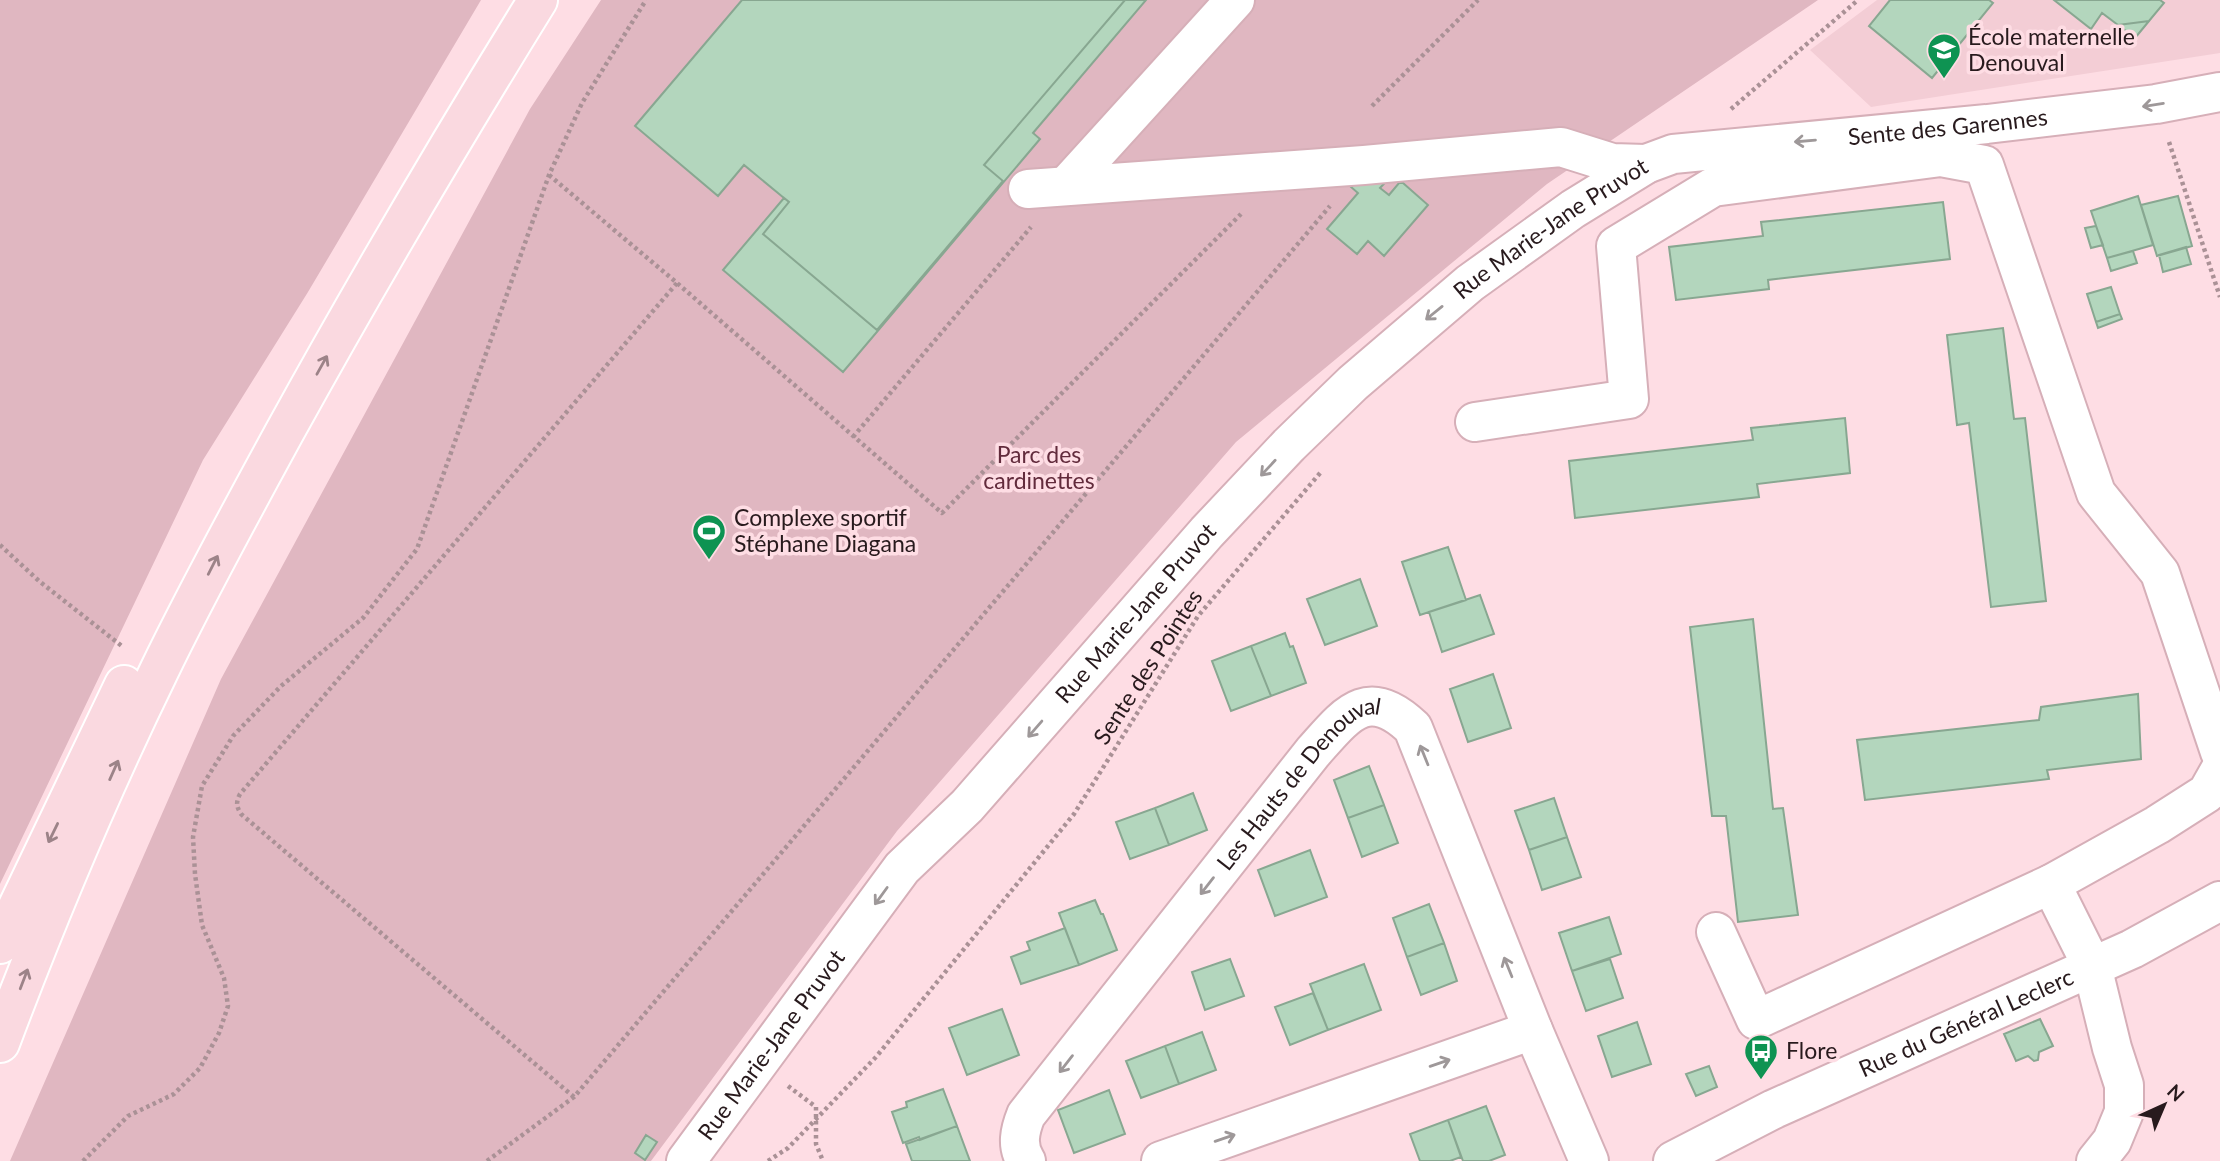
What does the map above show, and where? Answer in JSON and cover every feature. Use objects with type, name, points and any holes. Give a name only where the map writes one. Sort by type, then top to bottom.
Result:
[{"type":"main road","points":[[0,944],[137,658],[205,526],[377,216],[509,0]]},
{"type":"main road","points":[[0,1043],[30,962],[89,824],[158,673],[224,543],[402,223],[538,0]]},
{"type":"street","points":[[1066,186],[1235,0]]},
{"type":"street","name":"Sente des Garennes","points":[[1028,189],[1364,166],[1561,147],[1612,163],[1987,124],[2157,104],[2220,92]]},
{"type":"street","points":[[1475,422],[1629,399],[1616,246],[1713,187],[1941,157],[1984,165],[2096,493],[2160,573],[2220,752]]},
{"type":"street","name":"Rue Marie-Jane Pruvot","points":[[686,1161],[902,868],[967,806],[1207,532],[1289,445],[1353,383],[1470,284],[1573,209],[1659,159]]},
{"type":"street","name":"Les Hauts de Denouval","points":[[1026,1161],[1020,1144],[1020,1130],[1026,1115],[1313,752],[1344,718],[1363,707],[1377,706],[1390,710],[1413,728],[1533,1030],[1589,1161]]},
{"type":"street","points":[[1716,932],[1756,1020],[2051,884],[2157,825],[2207,793],[2220,770]]},
{"type":"street","points":[[2051,884],[2092,966],[2124,1085],[2124,1112],[2112,1140],[2096,1161]]},
{"type":"street","name":"Rue du Général Leclerc","points":[[1673,1161],[1774,1109],[2132,949],[2220,901]]},
{"type":"street","points":[[1161,1161],[1533,1030]]},
{"type":"path","points":[[83,1161],[128,1116],[174,1094],[183,1086],[200,1068],[219,1032],[228,1006],[224,978],[202,925],[195,874],[193,836],[202,786],[233,737],[281,686],[363,618],[417,549],[549,175],[582,103],[646,0]]},
{"type":"path","points":[[1372,106],[1478,0]]},
{"type":"path","points":[[1731,110],[1857,0]]},
{"type":"path","points":[[2157,104],[2220,297]]},
{"type":"path","points":[[487,1161],[574,1097],[1364,166]]},
{"type":"path","points":[[549,175],[942,513],[1283,172]]},
{"type":"path","points":[[853,437],[1066,186]]},
{"type":"path","points":[[574,1097],[241,814],[237,801],[240,794],[677,283]]},
{"type":"path","name":"Sente des Pointes","points":[[768,1161],[788,1148],[876,1057],[1074,814],[1198,616],[1329,463]]},
{"type":"path","points":[[0,545],[39,581],[137,658]]},
{"type":"path","points":[[758,1064],[816,1107],[816,1144],[824,1161]]},
{"type":"shaded area","name":"École maternelle Denouval","points":[[1877,0],[2220,0],[2220,53],[1871,107],[1810,50]]},
{"type":"green space","points":[[0,0],[481,0],[308,292],[203,460],[0,884]]},
{"type":"green space","name":"Complexe sportif Stéphane Diagana","points":[[601,0],[1818,0],[1547,184],[1236,442],[897,831],[651,1161],[10,1161],[221,679],[530,109]]},
{"type":"building","points":[[742,0],[1125,0],[984,165],[1003,181],[877,330],[763,234],[789,202],[744,165],[718,196],[635,126]]},
{"type":"building","points":[[1125,0],[1146,0],[1033,133],[1040,139],[843,372],[723,270],[784,198],[789,202],[763,234],[877,330],[1003,181],[984,165]]},
{"type":"building","points":[[1890,0],[1989,0],[1993,3],[1932,78],[1869,26]]},
{"type":"building","points":[[2054,0],[2160,0],[2164,3],[2149,21],[2118,25],[2102,13],[2091,29]]},
{"type":"building","points":[[2149,21],[2135,38],[2118,25]]},
{"type":"building","points":[[1394,173],[1380,188],[1389,195],[1399,183],[1403,183],[1428,205],[1384,256],[1368,241],[1357,254],[1327,229],[1358,193],[1351,187],[1362,175]]},
{"type":"building","points":[[2138,196],[2153,245],[2107,258],[2091,211]]},
{"type":"building","points":[[2178,196],[2192,246],[2157,256],[2141,205]]},
{"type":"building","points":[[1943,202],[1950,259],[1768,280],[1769,289],[1676,300],[1669,247],[1763,236],[1761,222]]},
{"type":"building","points":[[2096,226],[2103,245],[2091,248],[2085,228]]},
{"type":"building","points":[[2186,247],[2191,264],[2163,272],[2159,255]]},
{"type":"building","points":[[2133,251],[2137,263],[2111,271],[2107,258]]},
{"type":"building","points":[[2111,287],[2120,314],[2096,322],[2087,294]]},
{"type":"building","points":[[2120,314],[2122,319],[2098,328],[2096,322]]},
{"type":"building","points":[[2003,328],[2014,419],[2025,418],[2046,601],[1991,607],[1969,423],[1957,425],[1947,335]]},
{"type":"building","points":[[1845,418],[1850,473],[1757,484],[1759,497],[1575,518],[1569,461],[1753,440],[1751,428]]},
{"type":"building","points":[[1448,547],[1466,600],[1420,615],[1402,562]]},
{"type":"building","points":[[1360,579],[1377,626],[1325,645],[1307,599]]},
{"type":"building","points":[[1480,595],[1494,634],[1442,652],[1429,612]]},
{"type":"building","points":[[1753,619],[1773,809],[1783,808],[1798,915],[1738,922],[1726,816],[1712,816],[1690,627]]},
{"type":"building","points":[[1285,633],[1290,647],[1293,646],[1306,683],[1271,696],[1251,646]]},
{"type":"building","points":[[1251,646],[1271,696],[1231,711],[1212,661]]},
{"type":"building","points":[[1493,674],[1511,728],[1468,742],[1450,689]]},
{"type":"building","points":[[2138,694],[2141,759],[2047,770],[2049,779],[1865,800],[1857,740],[2039,720],[2041,707]]},
{"type":"building","points":[[1369,766],[1384,805],[1348,818],[1334,780]]},
{"type":"building","points":[[1193,793],[1207,830],[1169,845],[1155,808]]},
{"type":"building","points":[[1554,798],[1567,837],[1529,850],[1515,811]]},
{"type":"building","points":[[1384,805],[1398,843],[1362,857],[1348,818]]},
{"type":"building","points":[[1155,808],[1169,845],[1130,859],[1116,822]]},
{"type":"building","points":[[1567,837],[1581,877],[1542,890],[1529,850]]},
{"type":"building","points":[[1310,850],[1327,897],[1275,916],[1258,870]]},
{"type":"building","points":[[1095,900],[1117,950],[1079,965],[1059,913]]},
{"type":"building","points":[[1429,904],[1444,943],[1407,957],[1393,918]]},
{"type":"building","points":[[1609,917],[1621,954],[1572,971],[1559,933]]},
{"type":"building","points":[[1065,928],[1079,965],[1021,984],[1011,957],[1030,950],[1027,942]]},
{"type":"building","points":[[1444,943],[1457,981],[1421,995],[1407,957]]},
{"type":"building","points":[[1230,959],[1244,996],[1205,1010],[1192,972]]},
{"type":"building","points":[[1610,959],[1623,998],[1586,1011],[1572,971]]},
{"type":"building","points":[[1364,964],[1381,1010],[1328,1030],[1310,984]]},
{"type":"building","points":[[1313,993],[1328,1030],[1290,1045],[1275,1007]]},
{"type":"building","points":[[1002,1009],[1019,1055],[967,1075],[949,1028]]},
{"type":"building","points":[[2040,1019],[2053,1046],[2039,1052],[2038,1060],[2034,1061],[2028,1056],[2016,1061],[2004,1034]]},
{"type":"building","points":[[1637,1022],[1651,1064],[1612,1077],[1598,1036]]},
{"type":"building","points":[[1202,1032],[1216,1070],[1179,1084],[1165,1046]]},
{"type":"building","points":[[1165,1046],[1179,1084],[1141,1098],[1126,1061]]},
{"type":"building","points":[[1709,1066],[1717,1087],[1696,1096],[1686,1074]]},
{"type":"building","points":[[943,1089],[957,1126],[920,1140],[919,1137],[903,1143],[892,1112],[907,1107],[906,1102]]},
{"type":"building","points":[[1109,1090],[1125,1134],[1074,1153],[1058,1110]]},
{"type":"building","points":[[1486,1106],[1505,1155],[1489,1161],[1463,1161],[1448,1120]]},
{"type":"building","points":[[1448,1120],[1461,1157],[1450,1161],[1420,1161],[1410,1134]]},
{"type":"building","points":[[957,1126],[970,1161],[912,1161],[906,1144]]},
{"type":"building","points":[[646,1135],[657,1142],[645,1160],[635,1153]]},
{"type":"place","name":"École maternelle Denouval","points":[[1944,80]]},
{"type":"place","name":"Complexe sportif Stéphane Diagana","points":[[709,561]]},
{"type":"place","name":"Flore","points":[[1761,1081]]},
{"type":"park label","name":"Parc des cardinettes","points":[[1039,468]]}]
